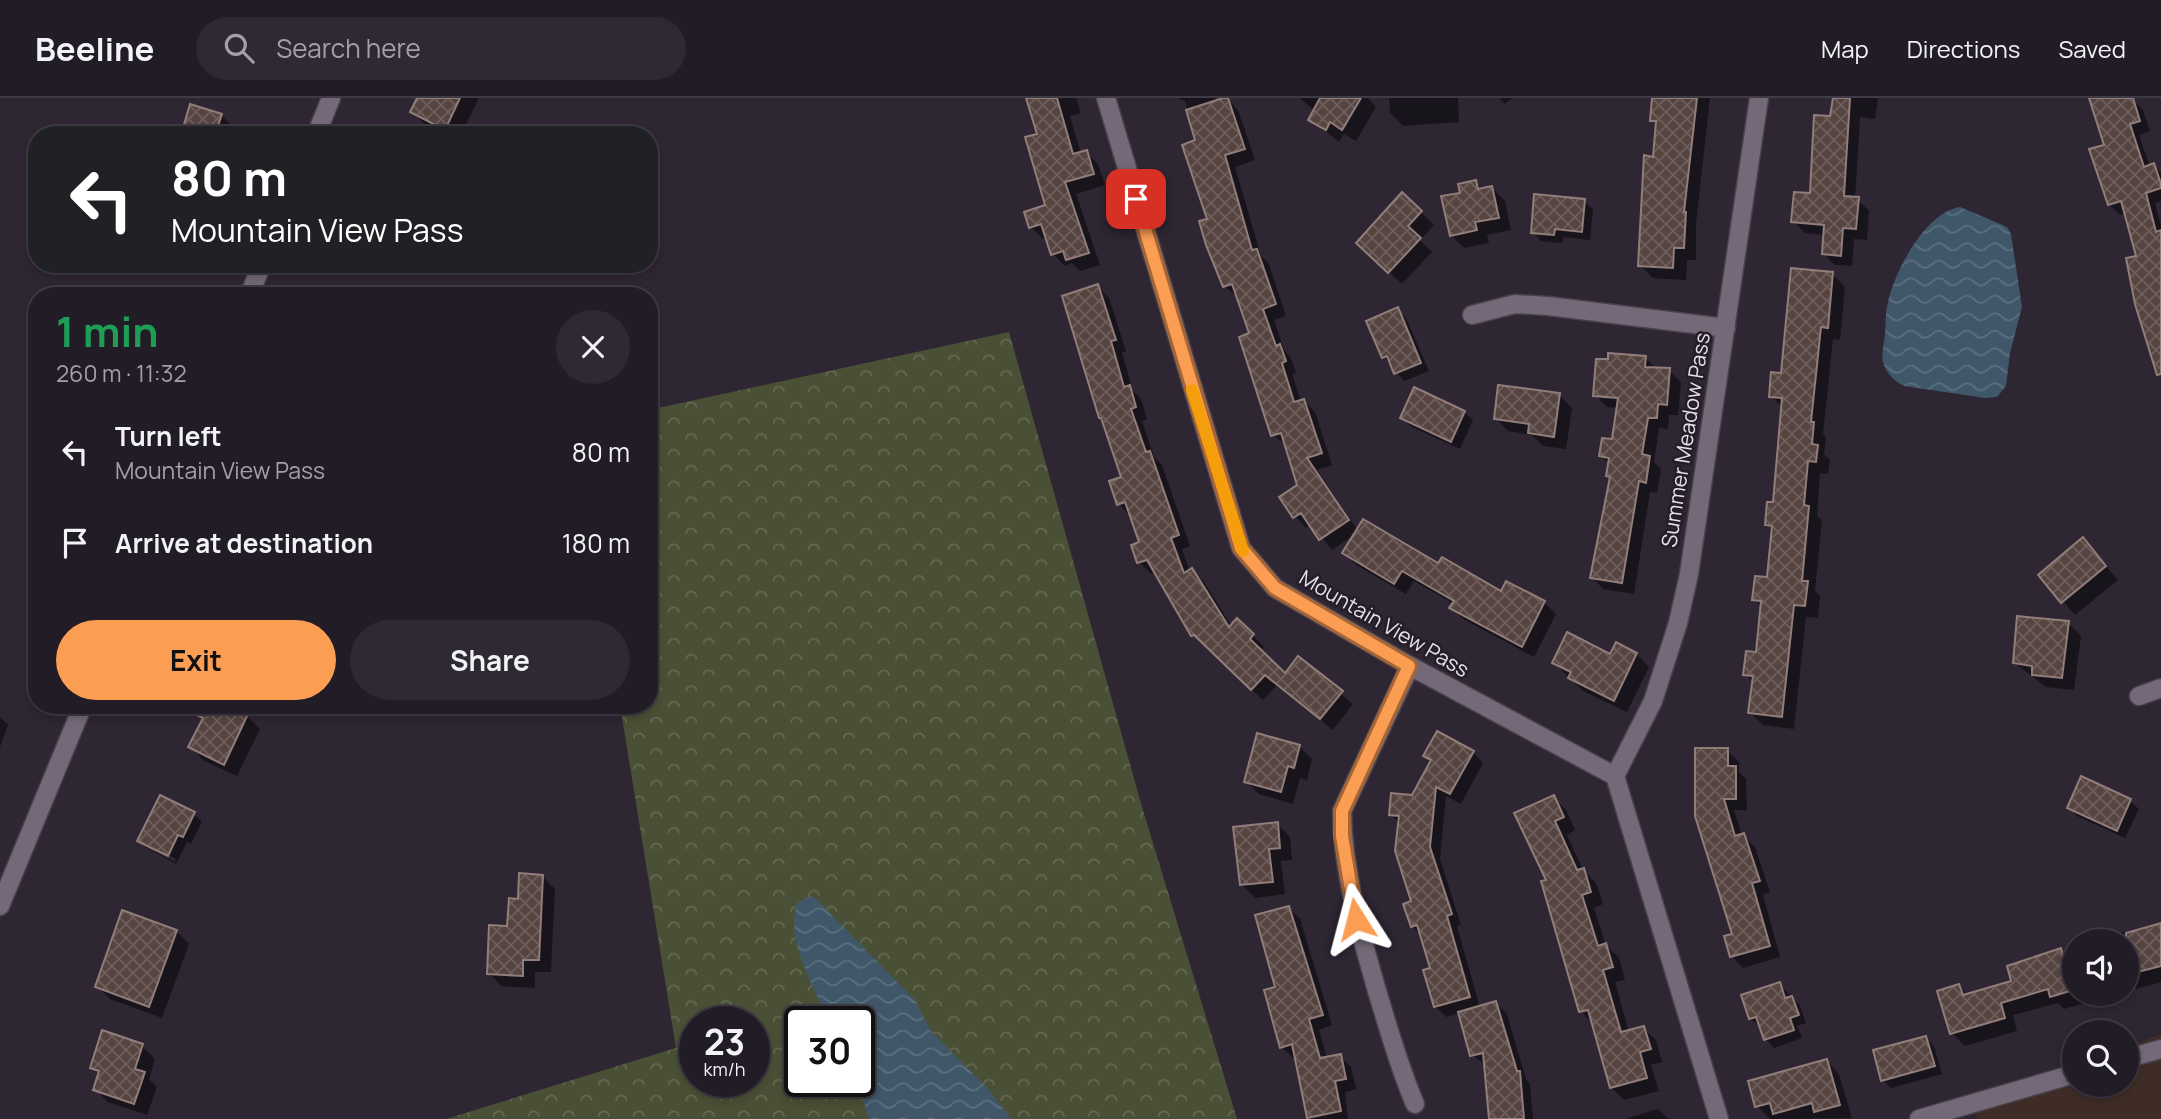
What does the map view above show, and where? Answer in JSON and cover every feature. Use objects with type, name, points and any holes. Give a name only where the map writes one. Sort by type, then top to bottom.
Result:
[{"type":"street","points":[[320,126],[331,98]]},
{"type":"street","name":"Mountain View Pass","points":[[1106,98],[1241,548],[1275,588],[1409,666],[1615,776]]},
{"type":"street","name":"Summer Meadow Pass","points":[[1615,776],[1653,701],[1678,623],[1689,574],[1759,98]]},
{"type":"street","points":[[1472,315],[1500,306],[1537,305],[1726,328]]},
{"type":"street","points":[[1409,666],[1353,782],[1342,811],[1342,824],[1356,919],[1401,1071],[1415,1104]]},
{"type":"street","points":[[2139,696],[2161,688]]},
{"type":"street","points":[[0,906],[79,714]]},
{"type":"street","points":[[1615,776],[1718,1119]]},
{"type":"street","points":[[2139,1055],[2161,1049]]},
{"type":"street","points":[[1919,1119],[2062,1077]]},
{"type":"shaded area","points":[[2161,1034],[2161,1119],[1978,1119],[1973,1104],[2062,1071],[2062,1097],[2139,1097],[2139,1042]]},
{"type":"green space","points":[[1009,332],[1142,807],[1237,1119],[446,1119],[676,1048],[621,714],[658,714],[658,408]]},
{"type":"water","points":[[1960,207],[2007,227],[2011,234],[2022,307],[2010,353],[2006,386],[1997,397],[1985,398],[1904,386],[1891,376],[1883,362],[1887,306],[1897,274],[1914,244],[1935,219]]},
{"type":"water","points":[[810,896],[816,899],[915,1000],[931,1031],[990,1091],[1011,1119],[869,1119],[862,1097],[875,1097],[875,1006],[822,1006],[798,948],[794,917],[797,903]]},
{"type":"building","points":[[417,98],[460,98],[447,126],[437,126],[410,112]]},
{"type":"building","points":[[1026,98],[1057,98],[1073,154],[1087,150],[1094,174],[1065,182],[1089,253],[1066,260],[1063,251],[1051,255],[1041,224],[1029,228],[1024,212],[1045,205],[1025,137],[1037,134]]},
{"type":"building","points":[[1228,98],[1245,149],[1225,155],[1252,250],[1257,249],[1276,304],[1263,309],[1276,346],[1280,344],[1286,361],[1282,363],[1294,402],[1304,399],[1322,453],[1307,458],[1349,520],[1319,540],[1301,513],[1293,518],[1279,497],[1297,485],[1281,433],[1271,436],[1239,337],[1249,333],[1232,284],[1223,287],[1206,245],[1199,221],[1207,219],[1182,145],[1195,140],[1186,110]]},
{"type":"building","points":[[1320,98],[1361,98],[1342,130],[1330,122],[1326,130],[1308,120]]},
{"type":"building","points":[[1652,98],[1697,98],[1684,212],[1684,248],[1674,248],[1673,268],[1638,266],[1644,155],[1653,157],[1656,121],[1650,121]]},
{"type":"building","points":[[1833,98],[1850,98],[1844,196],[1859,197],[1856,229],[1843,228],[1841,256],[1822,254],[1824,225],[1791,222],[1794,192],[1810,193],[1814,115],[1830,116]]},
{"type":"building","points":[[2089,98],[2133,98],[2140,121],[2130,124],[2144,167],[2154,163],[2161,184],[2161,188],[2146,193],[2156,232],[2161,230],[2161,374],[2157,375],[2135,304],[2126,258],[2136,256],[2121,201],[2108,205],[2089,149],[2104,145]]},
{"type":"building","points":[[190,104],[222,114],[218,126],[184,126]]},
{"type":"building","points":[[1476,180],[1478,189],[1492,186],[1499,218],[1475,222],[1477,230],[1450,236],[1441,196],[1460,193],[1458,184]]},
{"type":"building","points":[[1402,192],[1422,211],[1408,226],[1421,238],[1388,273],[1356,243]]},
{"type":"building","points":[[1534,194],[1585,199],[1582,232],[1555,229],[1554,235],[1531,233]]},
{"type":"building","points":[[1791,268],[1833,272],[1828,328],[1821,327],[1811,422],[1814,422],[1812,444],[1818,445],[1816,462],[1808,461],[1804,505],[1809,506],[1802,581],[1808,581],[1805,606],[1794,605],[1782,717],[1748,713],[1753,676],[1743,675],[1746,651],[1756,652],[1761,601],[1752,600],[1755,576],[1767,577],[1772,526],[1765,525],[1767,502],[1773,502],[1782,398],[1769,397],[1771,372],[1781,373]]},
{"type":"building","points":[[1098,284],[1116,340],[1111,341],[1124,387],[1130,385],[1136,407],[1131,409],[1146,452],[1150,451],[1179,535],[1171,538],[1184,573],[1192,568],[1229,627],[1237,618],[1254,634],[1250,639],[1285,673],[1298,656],[1343,691],[1320,719],[1265,675],[1251,690],[1194,635],[1191,636],[1147,560],[1137,563],[1131,545],[1139,542],[1125,502],[1117,505],[1109,481],[1121,477],[1099,418],[1062,296]]},
{"type":"building","points":[[1398,307],[1421,363],[1394,374],[1387,356],[1382,358],[1366,321]]},
{"type":"building","points":[[1608,353],[1646,356],[1645,367],[1670,368],[1667,405],[1658,404],[1657,418],[1648,418],[1642,454],[1650,456],[1646,483],[1639,481],[1622,583],[1590,578],[1610,477],[1606,476],[1609,458],[1599,456],[1602,438],[1612,439],[1618,398],[1593,396],[1596,359],[1608,359]]},
{"type":"building","points":[[1498,385],[1560,393],[1554,437],[1528,433],[1529,424],[1494,419]]},
{"type":"building","points":[[1414,387],[1465,411],[1451,442],[1400,418]]},
{"type":"building","points":[[1363,519],[1438,563],[1442,557],[1501,591],[1506,581],[1545,601],[1522,647],[1449,608],[1454,601],[1402,571],[1394,584],[1342,553]]},
{"type":"building","points":[[2083,537],[2106,566],[2061,603],[2038,575]]},
{"type":"building","points":[[2017,616],[2069,621],[2062,678],[2032,675],[2032,666],[2013,663]]},
{"type":"building","points":[[1567,632],[1610,654],[1616,642],[1637,653],[1614,701],[1568,678],[1571,672],[1552,663]]},
{"type":"building","points":[[195,714],[248,714],[224,765],[188,747],[203,718]]},
{"type":"building","points":[[1437,731],[1474,751],[1450,794],[1436,787],[1430,847],[1452,914],[1447,916],[1470,997],[1434,1007],[1423,970],[1430,968],[1417,925],[1411,927],[1403,904],[1411,901],[1395,851],[1399,816],[1389,815],[1391,793],[1412,795],[1431,760],[1423,756]]},
{"type":"building","points":[[1257,733],[1300,745],[1294,768],[1288,766],[1281,792],[1244,782]]},
{"type":"building","points":[[1695,748],[1728,748],[1728,766],[1736,766],[1736,799],[1724,799],[1735,836],[1744,833],[1760,881],[1752,883],[1770,946],[1730,957],[1724,936],[1732,934],[1695,816]]},
{"type":"building","points":[[2081,776],[2131,799],[2117,831],[2067,808]]},
{"type":"building","points":[[160,795],[195,812],[183,837],[178,835],[168,856],[137,841]]},
{"type":"building","points":[[1554,795],[1564,817],[1555,821],[1577,870],[1584,868],[1591,892],[1582,895],[1598,946],[1606,943],[1613,967],[1603,970],[1621,1032],[1644,1026],[1651,1049],[1640,1052],[1647,1078],[1610,1088],[1588,1010],[1579,1012],[1541,881],[1546,880],[1514,813]]},
{"type":"building","points":[[1278,822],[1280,848],[1269,849],[1273,882],[1240,885],[1233,827]]},
{"type":"building","points":[[519,873],[543,875],[539,960],[523,960],[523,976],[487,974],[489,925],[507,926],[509,898],[518,899]]},
{"type":"building","points":[[1289,906],[1323,1015],[1309,1019],[1320,1058],[1341,1054],[1346,1079],[1335,1081],[1341,1111],[1307,1118],[1292,1044],[1280,1048],[1264,990],[1275,987],[1255,915]]},
{"type":"building","points":[[122,910],[177,930],[149,1007],[95,987]]},
{"type":"building","points":[[2161,923],[2161,966],[2139,972],[2139,929]]},
{"type":"building","points":[[2061,948],[2062,993],[2050,997],[2048,989],[2001,1003],[2005,1018],[1950,1034],[1937,991],[1959,984],[1963,995],[2011,981],[2007,966]]},
{"type":"building","points":[[1780,982],[1785,998],[1792,996],[1799,1015],[1790,1018],[1794,1030],[1764,1040],[1756,1017],[1749,1019],[1741,995]]},
{"type":"building","points":[[1496,1001],[1517,1071],[1520,1071],[1524,1119],[1489,1119],[1483,1053],[1470,1056],[1458,1012]]},
{"type":"building","points":[[102,1030],[143,1044],[135,1069],[145,1072],[134,1104],[93,1090],[99,1071],[90,1068]]},
{"type":"building","points":[[1926,1036],[1935,1066],[1881,1081],[1873,1050]]},
{"type":"building","points":[[1827,1059],[1840,1105],[1814,1112],[1812,1103],[1773,1114],[1770,1103],[1755,1107],[1748,1081]]},
{"type":"slow traffic","points":[[1192,390],[1243,551]]},
{"type":"route","points":[[1136,199],[1217,476],[1241,548],[1275,588],[1409,666],[1353,782],[1342,811],[1342,836],[1356,919]]}]
